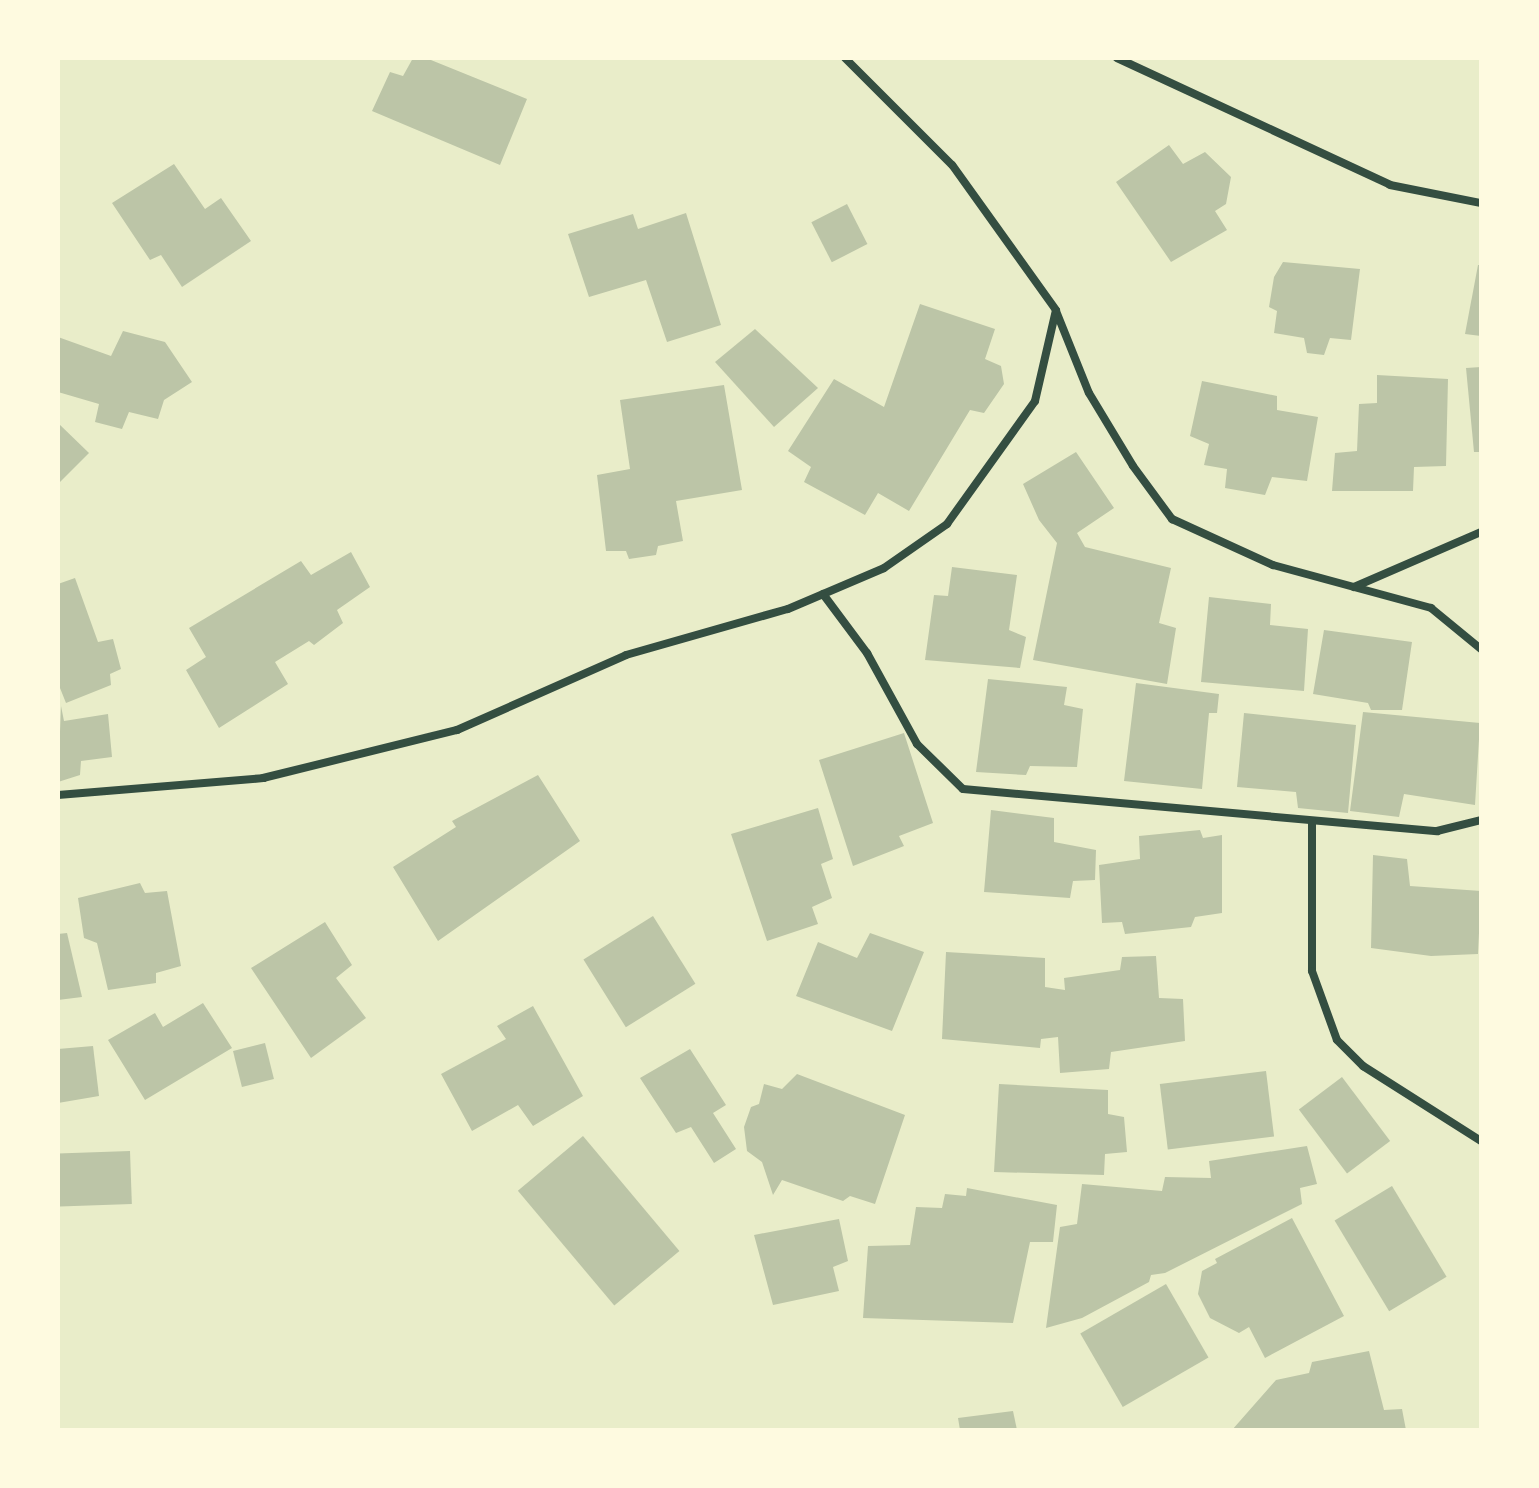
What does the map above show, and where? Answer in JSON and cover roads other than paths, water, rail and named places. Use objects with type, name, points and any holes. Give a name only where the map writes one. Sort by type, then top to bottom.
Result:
[{"type":"street","points":[[845,58],[952,165],[1056,310],[1089,393],[1133,466],[1172,519],[1273,565],[1431,608],[1481,649]]},
{"type":"street","points":[[1117,58],[1390,185],[1481,203]]},
{"type":"street","points":[[58,795],[263,778],[457,730],[626,655],[823,594],[884,568],[947,524],[1035,401],[1056,310]]},
{"type":"street","points":[[1353,587],[1481,532]]},
{"type":"street","points":[[823,594],[867,653],[917,744],[963,789],[1437,831],[1481,820]]},
{"type":"street","points":[[1312,821],[1312,971],[1337,1040],[1363,1066],[1481,1141]]}]
